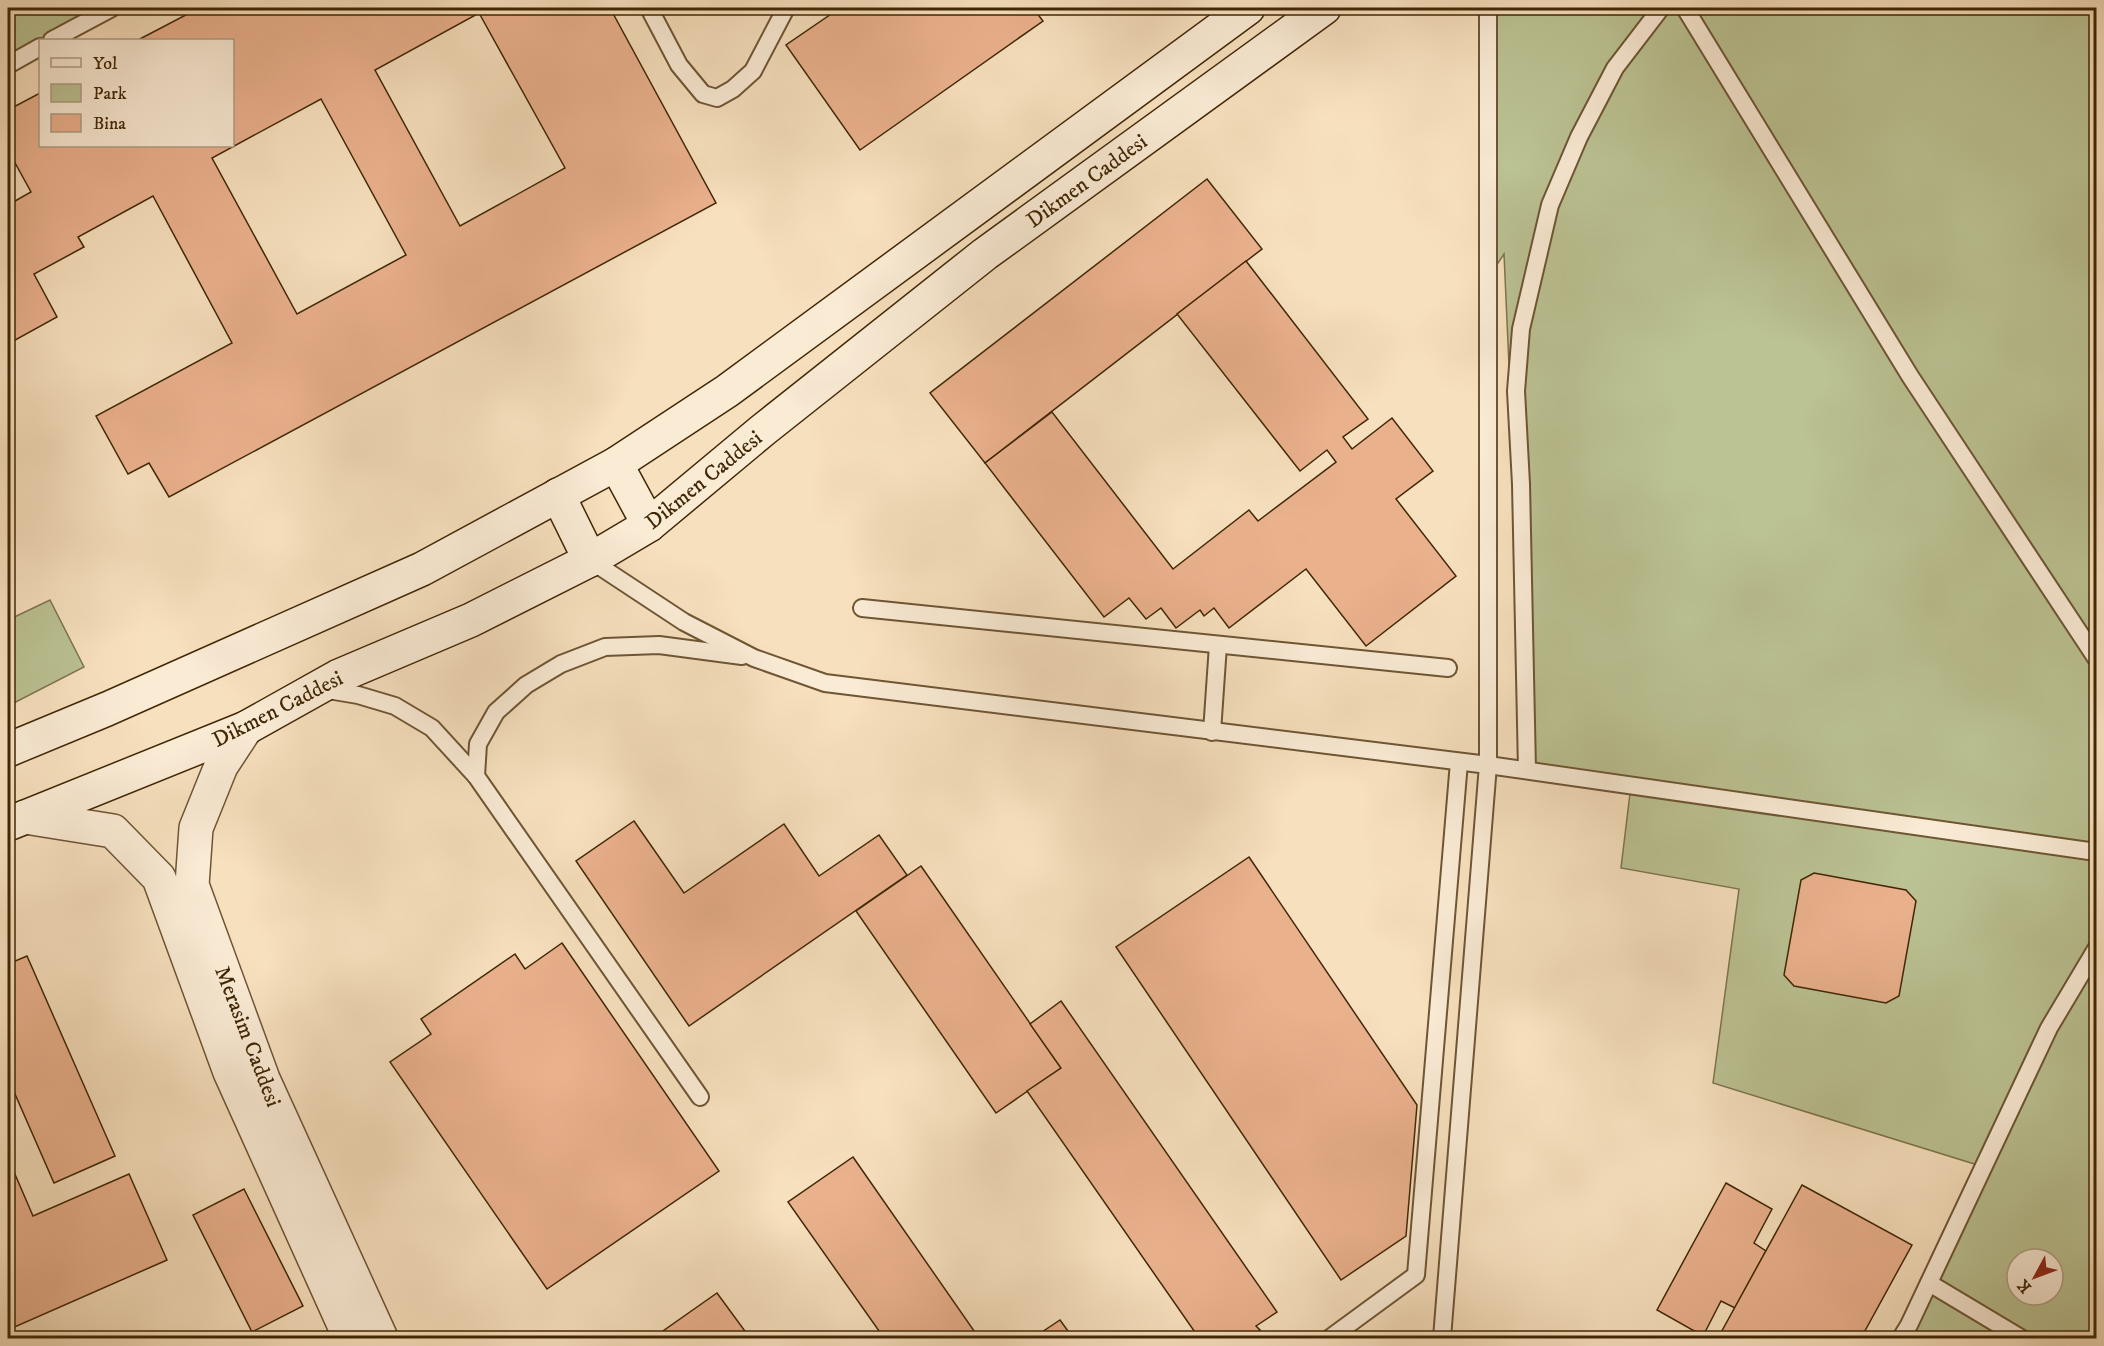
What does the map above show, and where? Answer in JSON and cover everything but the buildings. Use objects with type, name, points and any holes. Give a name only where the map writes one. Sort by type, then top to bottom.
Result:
[{"type":"main road","name":"Dikmen Caddesi","points":[[8,750],[107,709],[422,569],[616,464],[727,391],[1248,8]]},
{"type":"main road","name":"Dikmen Caddesi","points":[[16,820],[246,728],[339,676],[471,620],[590,560],[649,525],[763,430],[985,254],[1324,8]]},
{"type":"main road","points":[[616,464],[649,525]]},
{"type":"main road","points":[[558,495],[590,560]]},
{"type":"main road","name":"Merasim Caddesi","points":[[246,728],[221,766],[196,828],[192,885],[263,1079],[381,1338]]},
{"type":"main road","name":"Merasim Caddesi","points":[[16,820],[113,831],[159,878],[230,1072],[350,1338]]},
{"type":"lane","points":[[54,39],[112,8]]},
{"type":"lane","points":[[649,8],[679,65],[703,94],[717,98],[733,89],[753,71],[786,8]]},
{"type":"lane","points":[[1442,1338],[1488,765],[1488,8]]},
{"type":"lane","points":[[1527,770],[1521,495],[1516,391],[1521,329],[1550,205],[1575,147],[1615,68],[1661,8]]},
{"type":"lane","points":[[1685,8],[1910,376],[2097,658]]},
{"type":"lane","points":[[8,65],[39,48]]},
{"type":"lane","points":[[590,560],[684,622],[754,658],[825,683],[1527,770],[2097,852]]},
{"type":"lane","points":[[862,608],[1448,668]]},
{"type":"lane","points":[[476,776],[478,744],[496,712],[526,685],[561,664],[605,647],[659,645],[754,658]]},
{"type":"lane","points":[[1212,732],[1218,645]]},
{"type":"lane","points":[[317,688],[358,695],[395,706],[432,728],[476,776],[700,1097]]},
{"type":"lane","points":[[1330,1338],[1416,1275],[1459,762]]},
{"type":"lane","points":[[1900,1338],[1909,1325],[2049,1028],[2097,949]]},
{"type":"lane","points":[[1929,1283],[2021,1338]]},
{"type":"green space","points":[[8,8],[112,8],[55,39],[39,39],[39,48],[8,65]]},
{"type":"green space","points":[[1488,8],[2096,8],[2096,1338],[1901,1338],[1984,1167],[1713,1083],[1739,889],[1621,868],[1631,785],[1527,770],[1504,254],[1488,278]]},
{"type":"green space","points":[[50,600],[84,667],[8,706],[8,620]]}]
